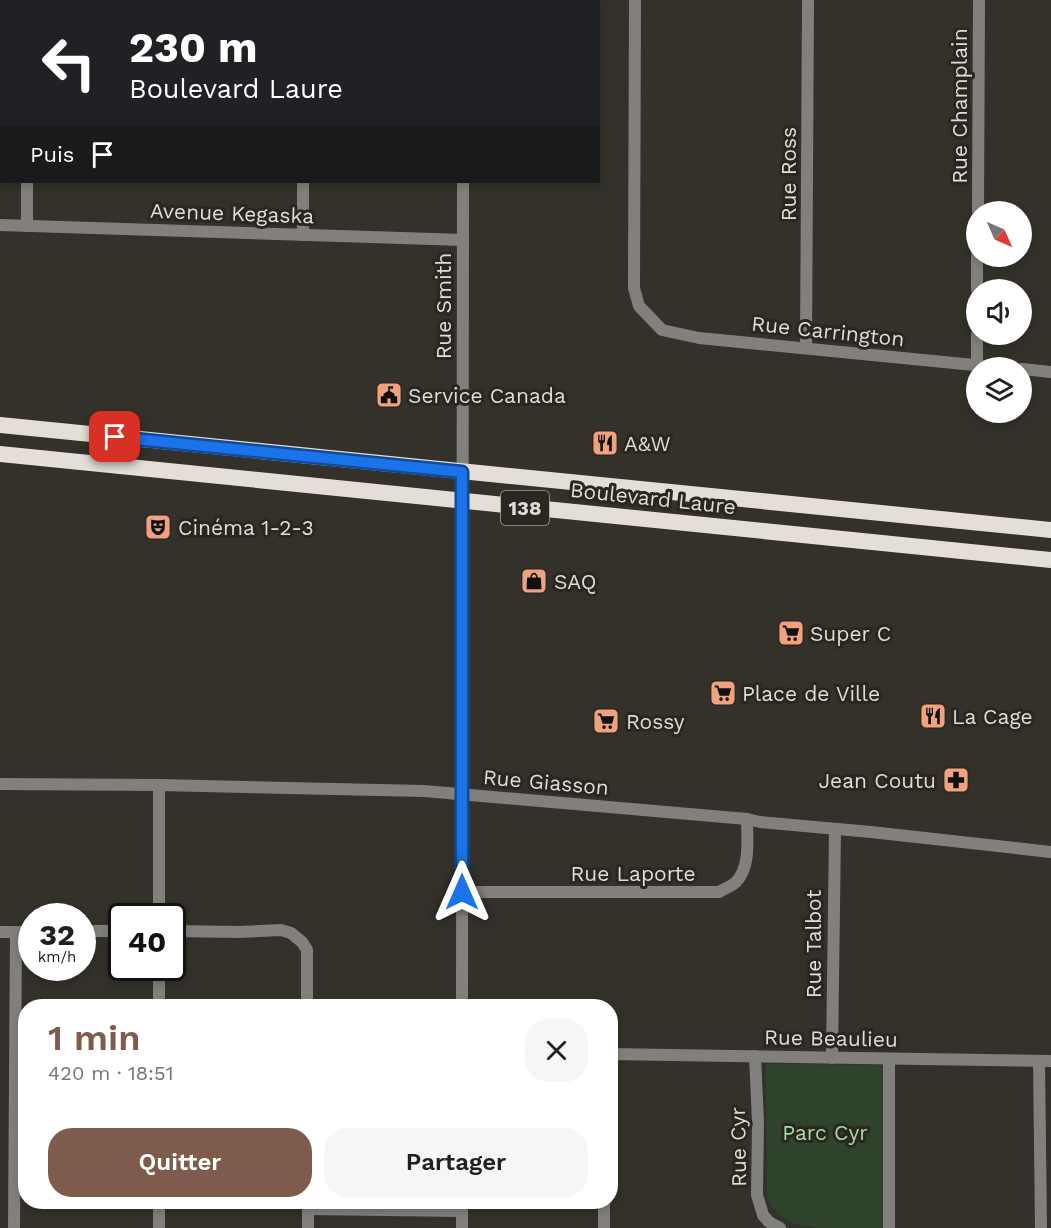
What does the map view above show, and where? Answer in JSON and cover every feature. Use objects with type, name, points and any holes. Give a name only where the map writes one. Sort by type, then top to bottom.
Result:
[{"type":"highway","name":"Boulevard Laure","points":[[0,425],[1051,530]]},
{"type":"highway","name":"Boulevard Laure","points":[[0,454],[1051,560]]},
{"type":"street","name":"Rue Carrington","points":[[635,0],[634,288],[639,306],[662,330],[699,338],[966,364]]},
{"type":"street","name":"Rue Ross","points":[[806,348],[808,0]]},
{"type":"street","name":"Rue Champlain","points":[[978,201],[979,0]]},
{"type":"street","points":[[27,183],[27,226]]},
{"type":"street","points":[[303,183],[303,235]]},
{"type":"street","name":"Rue Smith","points":[[462,999],[463,183]]},
{"type":"street","name":"Avenue Kegaska","points":[[0,225],[463,240]]},
{"type":"street","points":[[1032,370],[1051,372]]},
{"type":"street","name":"Rue Giasson","points":[[0,784],[159,785],[424,791],[488,795],[747,819],[1051,852]]},
{"type":"street","points":[[159,785],[159,903]]},
{"type":"street","name":"Rue Laporte","points":[[462,892],[719,892],[737,882],[742,871],[747,857],[747,819]]},
{"type":"street","name":"Rue Talbot","points":[[832,1058],[835,830]]},
{"type":"street","points":[[186,931],[281,930],[297,937],[307,950],[307,999]]},
{"type":"street","points":[[0,932],[16,932],[14,1228]]},
{"type":"street","points":[[159,981],[159,999]]},
{"type":"street","name":"Rue Beaulieu","points":[[618,1054],[1045,1061]]},
{"type":"street","name":"Rue Cyr","points":[[754,1056],[758,1122],[757,1195],[763,1215],[769,1222],[780,1228]]},
{"type":"street","points":[[889,1059],[889,1228]]},
{"type":"street","points":[[1041,1228],[1046,1207],[1045,1061]]},
{"type":"street","points":[[159,1209],[159,1228]]},
{"type":"street","points":[[308,1209],[308,1228]]},
{"type":"street","points":[[462,1209],[462,1228]]},
{"type":"street","points":[[604,1209],[604,1228]]},
{"type":"green space","name":"Parc Cyr","points":[[766,1064],[883,1065],[884,1228],[806,1227],[781,1216],[767,1200]]},
{"type":"place","name":"Service Canada","points":[[389,395]]},
{"type":"place","name":"A&W","points":[[605,443]]},
{"type":"place","name":"Cinéma 1-2-3","points":[[158,527]]},
{"type":"place","name":"SAQ","points":[[534,581]]},
{"type":"place","name":"Super C","points":[[791,633]]},
{"type":"place","name":"Place de Ville","points":[[723,693]]},
{"type":"place","name":"La Cage","points":[[933,716]]},
{"type":"place","name":"Rossy","points":[[606,721]]},
{"type":"place","name":"Jean Coutu","points":[[956,780]]},
{"type":"route","points":[[115,437],[462,472],[462,892]]}]
